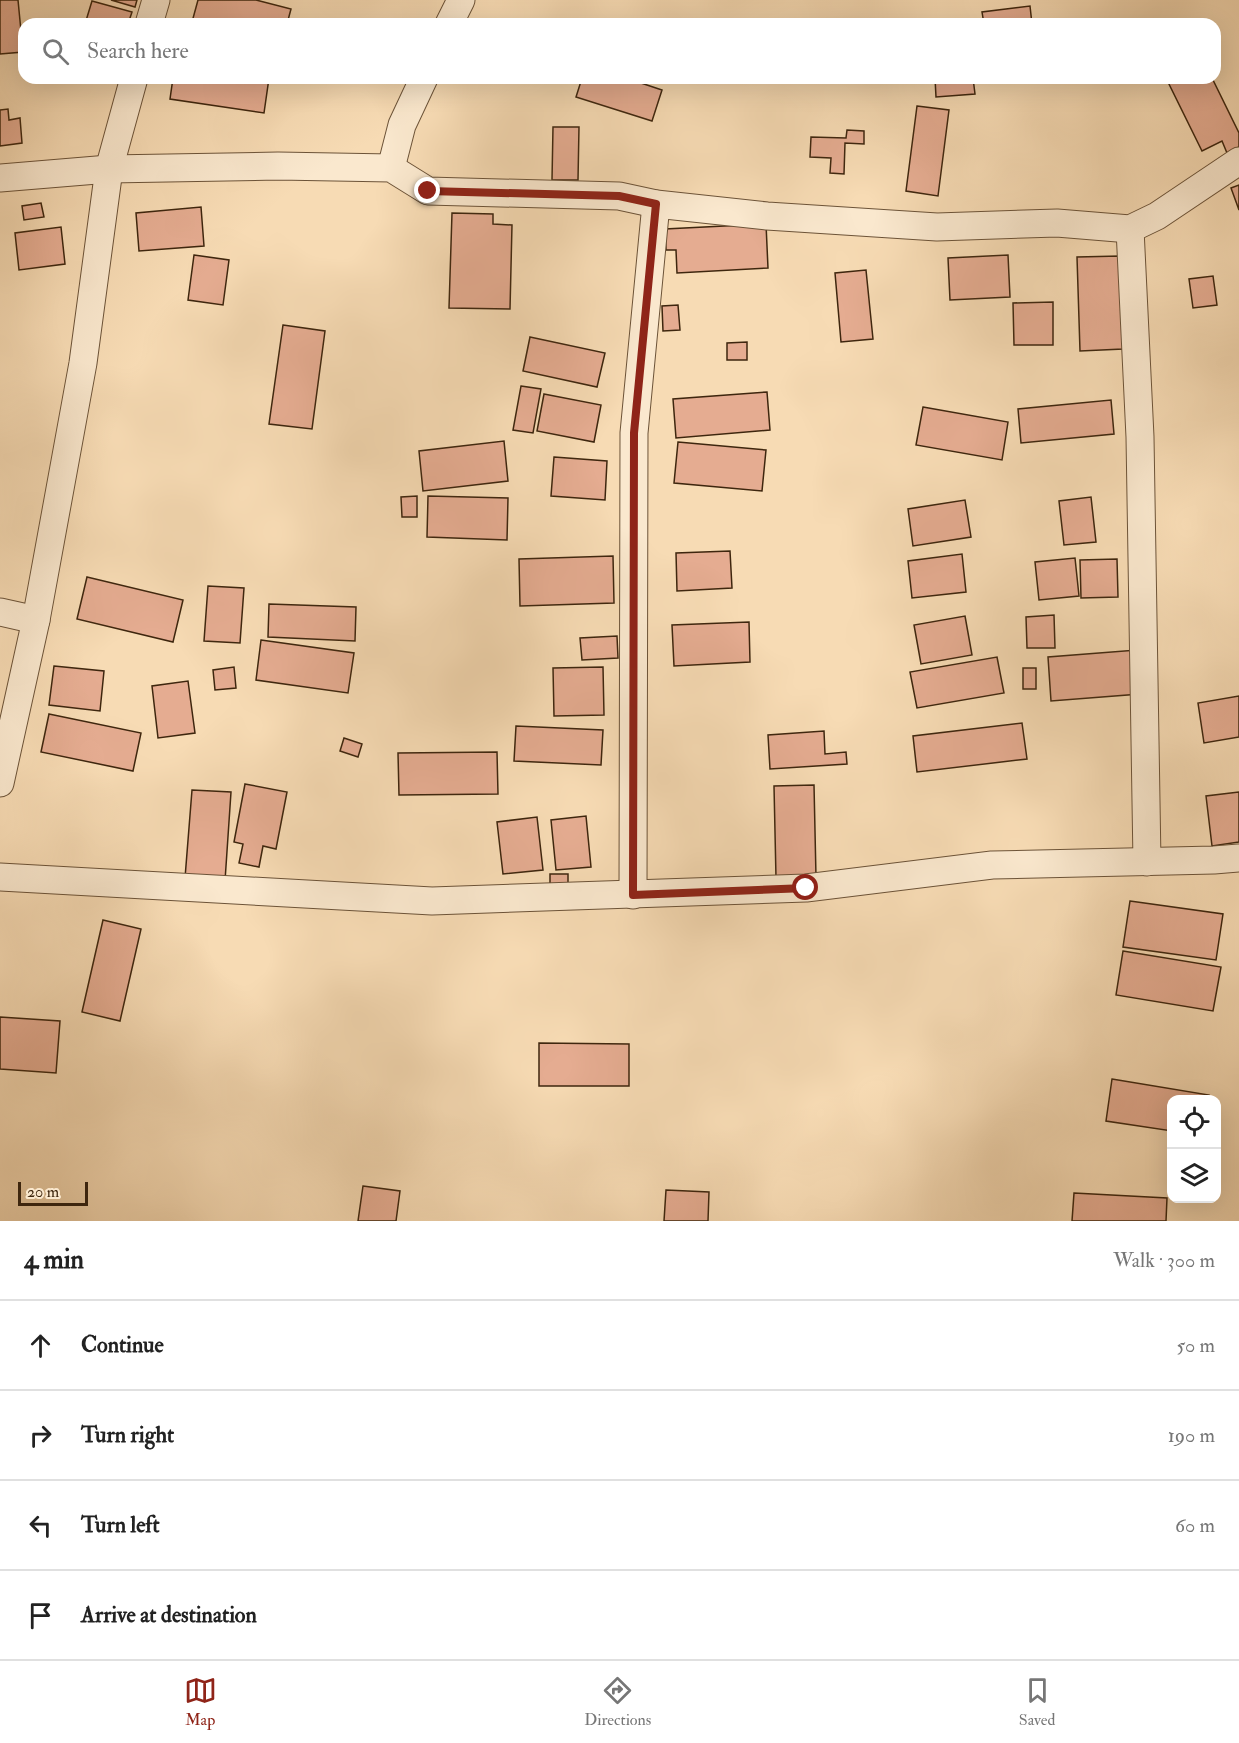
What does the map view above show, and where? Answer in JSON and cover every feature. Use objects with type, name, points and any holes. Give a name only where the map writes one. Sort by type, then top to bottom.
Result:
[{"type":"street","points":[[151,18],[156,0]]},
{"type":"street","points":[[452,18],[461,0]]},
{"type":"street","points":[[0,783],[36,620],[83,363],[109,169],[132,84]]},
{"type":"street","points":[[391,168],[402,125],[421,84]]},
{"type":"street","points":[[0,177],[109,169],[278,166],[391,168],[428,191],[619,196],[656,204],[767,216],[938,227],[1057,223],[1130,229],[1157,216],[1239,161]]},
{"type":"street","points":[[633,895],[634,433],[656,204]]},
{"type":"street","points":[[1130,229],[1140,437],[1147,862]]},
{"type":"street","points":[[0,612],[36,620]]},
{"type":"street","points":[[0,877],[432,901],[806,888],[992,865],[1239,858]]},
{"type":"building","points":[[0,0],[18,0],[18,52],[0,54]]},
{"type":"building","points":[[111,0],[137,0],[135,7]]},
{"type":"building","points":[[198,0],[256,0],[291,9],[289,18],[193,18]]},
{"type":"building","points":[[92,1],[132,12],[130,18],[87,18]]},
{"type":"building","points":[[1030,6],[1031,18],[983,18],[982,12]]},
{"type":"building","points":[[172,84],[268,84],[264,113],[170,99]]},
{"type":"building","points":[[580,84],[644,84],[662,90],[652,121],[576,97]]},
{"type":"building","points":[[935,84],[974,84],[975,94],[936,97]]},
{"type":"building","points":[[1169,84],[1215,84],[1239,133],[1239,147],[1227,153],[1222,141],[1202,151]]},
{"type":"building","points":[[917,106],[949,110],[938,196],[906,191]]},
{"type":"building","points":[[8,109],[9,120],[20,118],[22,143],[0,146],[0,110]]},
{"type":"building","points":[[553,127],[579,127],[578,180],[552,180]]},
{"type":"building","points":[[847,130],[864,131],[864,144],[845,143],[844,174],[830,173],[831,158],[810,157],[811,137],[846,138]]},
{"type":"building","points":[[1239,185],[1239,210],[1231,188]]},
{"type":"building","points":[[41,203],[44,217],[24,220],[22,206]]},
{"type":"building","points":[[201,207],[204,246],[139,251],[136,213]]},
{"type":"building","points":[[452,213],[493,214],[493,224],[512,225],[510,309],[449,308]]},
{"type":"building","points":[[766,224],[768,268],[677,273],[676,250],[666,250],[665,229]]},
{"type":"building","points":[[61,227],[65,264],[19,270],[15,233]]},
{"type":"building","points":[[194,255],[229,260],[223,305],[188,300]]},
{"type":"building","points":[[1008,255],[1010,297],[950,300],[948,258]]},
{"type":"building","points":[[1120,256],[1123,349],[1080,351],[1077,257]]},
{"type":"building","points":[[866,270],[873,339],[841,342],[835,273]]},
{"type":"building","points":[[1213,276],[1217,305],[1193,308],[1189,279]]},
{"type":"building","points":[[1053,302],[1053,345],[1014,345],[1013,303]]},
{"type":"building","points":[[678,305],[680,330],[663,331],[662,306]]},
{"type":"building","points":[[283,325],[325,331],[312,429],[269,424]]},
{"type":"building","points":[[530,337],[605,353],[597,387],[523,371]]},
{"type":"building","points":[[747,342],[747,360],[727,360],[727,343]]},
{"type":"building","points":[[521,386],[541,389],[533,433],[513,430]]},
{"type":"building","points":[[767,392],[770,430],[676,438],[673,399]]},
{"type":"building","points":[[544,394],[601,405],[594,442],[537,431]]},
{"type":"building","points":[[1111,400],[1114,434],[1021,443],[1018,409]]},
{"type":"building","points":[[923,407],[1008,422],[1002,460],[916,445]]},
{"type":"building","points":[[504,441],[508,481],[423,491],[419,451]]},
{"type":"building","points":[[678,442],[766,450],[762,491],[674,483]]},
{"type":"building","points":[[554,457],[607,461],[605,500],[551,496]]},
{"type":"building","points":[[417,496],[417,517],[402,517],[401,497]]},
{"type":"building","points":[[428,496],[508,498],[507,540],[427,537]]},
{"type":"building","points":[[1091,497],[1096,542],[1064,545],[1059,501]]},
{"type":"building","points":[[965,500],[971,537],[913,546],[908,509]]},
{"type":"building","points":[[730,551],[732,588],[677,591],[676,553]]},
{"type":"building","points":[[962,554],[966,592],[912,598],[908,561]]},
{"type":"building","points":[[613,556],[614,603],[520,606],[519,559]]},
{"type":"building","points":[[1075,558],[1079,596],[1039,600],[1035,562]]},
{"type":"building","points":[[1117,559],[1118,597],[1081,598],[1080,560]]},
{"type":"building","points":[[87,577],[183,600],[173,642],[77,619]]},
{"type":"building","points":[[208,586],[244,588],[240,643],[204,641]]},
{"type":"building","points":[[269,604],[356,607],[355,641],[268,637]]},
{"type":"building","points":[[1054,615],[1055,648],[1027,648],[1026,617]]},
{"type":"building","points":[[965,616],[972,655],[921,664],[914,625]]},
{"type":"building","points":[[749,622],[750,662],[674,666],[672,625]]},
{"type":"building","points":[[617,636],[618,658],[582,660],[580,638]]},
{"type":"building","points":[[261,640],[354,653],[348,693],[256,680]]},
{"type":"building","points":[[1137,650],[1140,694],[1051,701],[1048,657]]},
{"type":"building","points":[[997,657],[1004,693],[917,708],[910,672]]},
{"type":"building","points":[[54,666],[104,671],[100,711],[49,705]]},
{"type":"building","points":[[234,667],[236,688],[215,690],[213,670]]},
{"type":"building","points":[[603,667],[604,715],[554,716],[553,668]]},
{"type":"building","points":[[1023,668],[1036,668],[1036,689],[1023,689]]},
{"type":"building","points":[[188,681],[195,733],[158,738],[152,686]]},
{"type":"building","points":[[1239,696],[1239,737],[1204,743],[1198,703]]},
{"type":"building","points":[[49,714],[141,733],[133,771],[41,752]]},
{"type":"building","points":[[1022,723],[1027,759],[917,772],[913,736]]},
{"type":"building","points":[[516,726],[603,730],[601,765],[514,761]]},
{"type":"building","points":[[824,731],[825,754],[846,752],[847,764],[770,769],[768,735]]},
{"type":"building","points":[[344,738],[362,744],[358,757],[340,751]]},
{"type":"building","points":[[497,752],[498,794],[399,795],[398,753]]},
{"type":"building","points":[[245,784],[287,792],[276,849],[263,846],[259,867],[239,863],[243,844],[234,842]]},
{"type":"building","points":[[814,785],[816,877],[776,878],[774,786]]},
{"type":"building","points":[[192,790],[231,792],[225,881],[185,878]]},
{"type":"building","points":[[1239,792],[1239,842],[1212,846],[1206,796]]},
{"type":"building","points":[[586,816],[591,867],[556,870],[551,820]]},
{"type":"building","points":[[537,817],[543,870],[503,874],[497,822]]},
{"type":"building","points":[[550,874],[568,874],[568,893],[550,893]]},
{"type":"building","points":[[1130,901],[1223,914],[1216,960],[1123,947]]},
{"type":"building","points":[[103,920],[141,929],[120,1021],[82,1012]]},
{"type":"building","points":[[1123,951],[1221,967],[1213,1011],[1116,995]]},
{"type":"building","points":[[0,1017],[60,1021],[56,1073],[0,1069]]},
{"type":"building","points":[[539,1043],[629,1044],[629,1086],[539,1086]]},
{"type":"building","points":[[1112,1079],[1209,1095],[1167,1095],[1167,1130],[1106,1121]]},
{"type":"building","points":[[363,1186],[400,1191],[396,1221],[358,1221]]},
{"type":"building","points":[[666,1190],[709,1192],[708,1221],[664,1221]]},
{"type":"building","points":[[1074,1193],[1167,1198],[1166,1221],[1072,1221]]},
{"type":"route","points":[[428,191],[619,196],[656,204],[634,433],[633,895],[806,888]]}]
